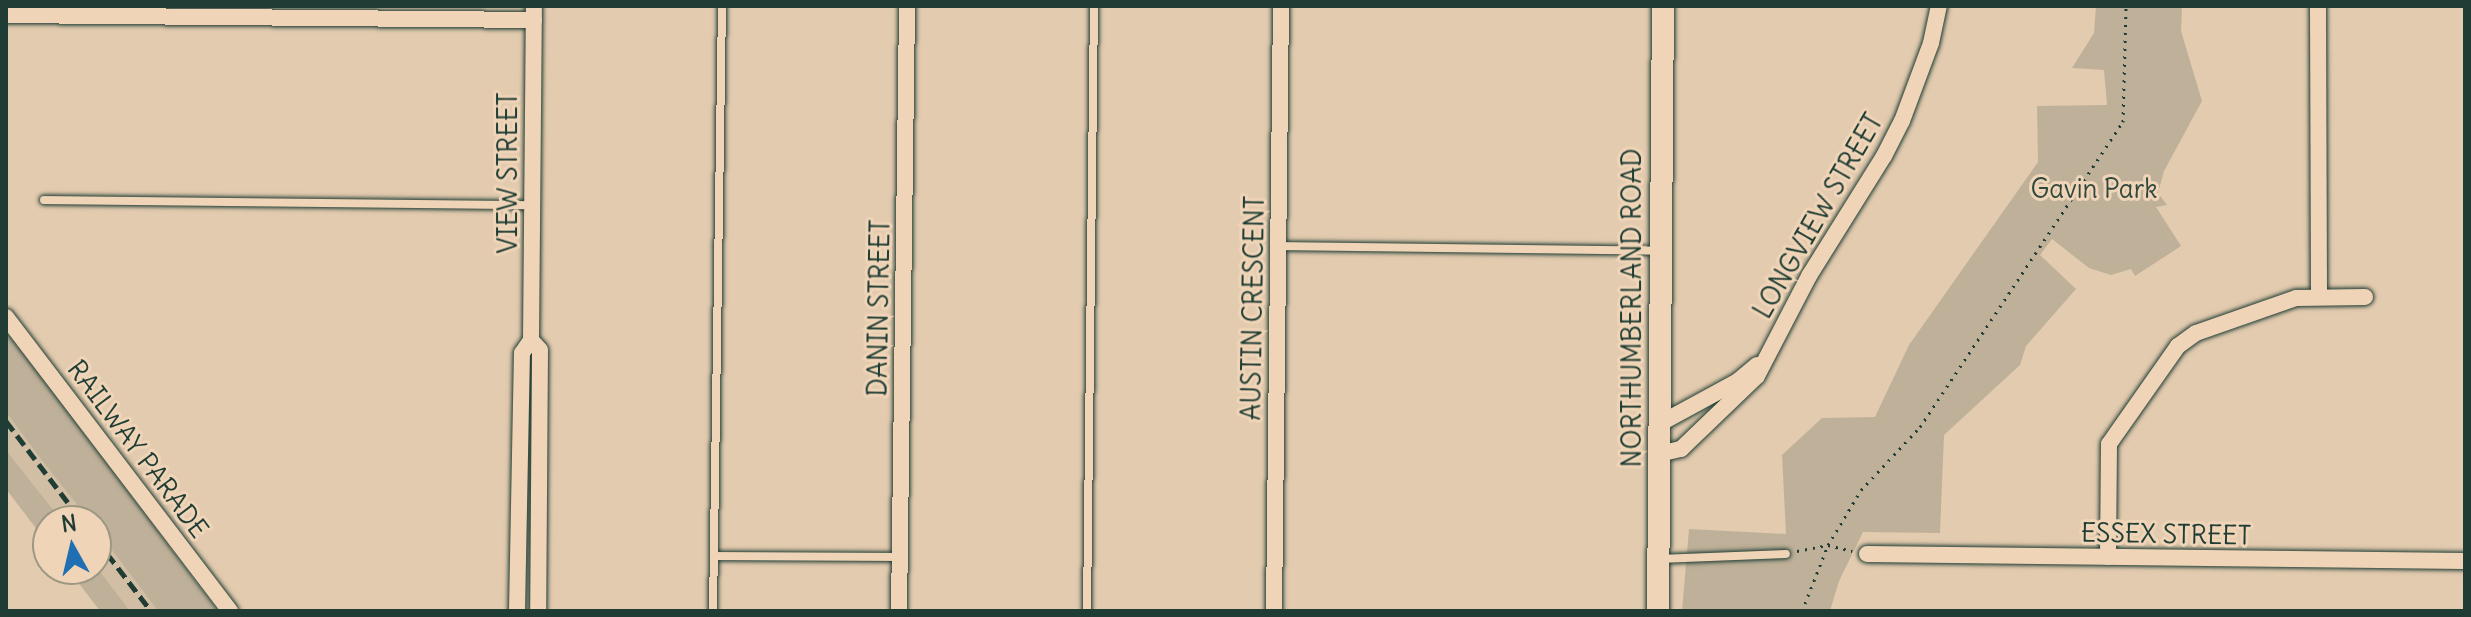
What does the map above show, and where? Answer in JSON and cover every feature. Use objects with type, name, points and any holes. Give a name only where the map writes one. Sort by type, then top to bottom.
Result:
[{"type":"street","name":"DANIN STREET","points":[[899,611],[907,6]]},
{"type":"street","name":"AUSTIN CRESCENT","points":[[1274,611],[1281,6]]},
{"type":"street","name":"NORTHUMBERLAND ROAD","points":[[1658,611],[1663,6]]},
{"type":"street","name":"LONGVIEW STREET","points":[[1659,454],[1681,449],[1750,386],[1809,276],[1884,156],[1931,43],[1939,6]]},
{"type":"street","points":[[2318,6],[2319,296]]},
{"type":"street","points":[[6,15],[534,13]]},
{"type":"street","name":"VIEW STREET","points":[[517,611],[522,353],[531,340],[534,13]]},
{"type":"street","points":[[2108,557],[2109,444],[2178,346],[2215,327],[2296,298],[2365,297]]},
{"type":"street","name":"RAILWAY PARADE","points":[[6,317],[230,611]]},
{"type":"street","name":"VIEW STREET","points":[[531,340],[540,350],[538,611]]},
{"type":"street","name":"LONGVIEW STREET","points":[[1659,424],[1738,381],[1764,358]]},
{"type":"street","name":"ESSEX STREET","points":[[1867,554],[2465,561]]},
{"type":"lane","points":[[713,611],[722,6]]},
{"type":"lane","points":[[1087,611],[1094,6]]},
{"type":"lane","points":[[44,200],[531,205]]},
{"type":"lane","points":[[1278,246],[1661,251]]},
{"type":"lane","points":[[1658,559],[1786,554]]},
{"type":"lane","points":[[714,556],[900,557]]},
{"type":"path","points":[[1802,611],[1828,545],[1861,490],[1920,427],[2123,122],[2126,6]]},
{"type":"path","points":[[1786,554],[1828,545],[1867,554]]},
{"type":"shaded area","points":[[6,412],[77,505],[49,505],[6,450]]},
{"type":"shaded area","points":[[112,550],[158,611],[130,611],[110,585]]},
{"type":"green space","name":"Gavin Park","points":[[2096,6],[2182,6],[2181,31],[2202,101],[2164,171],[2158,193],[2167,205],[2156,207],[2181,246],[2135,276],[2131,269],[2111,275],[2089,268],[2052,239],[2040,255],[2076,289],[2026,346],[2020,365],[1944,435],[1940,533],[1863,532],[1839,581],[1830,611],[1682,611],[1689,529],[1786,534],[1782,455],[1822,418],[1875,417],[1909,345],[2038,162],[2037,106],[2107,105],[2104,70],[2072,68],[2094,33]]},
{"type":"green space","points":[[6,332],[218,611],[158,611],[112,550],[112,505],[77,505],[6,412]]},
{"type":"green space","points":[[6,450],[49,505],[32,505],[32,523],[6,489]]},
{"type":"green space","points":[[80,585],[110,585],[130,611],[100,611]]},
{"type":"railway","points":[[6,421],[70,505]]},
{"type":"railway","points":[[112,560],[151,611]]}]
